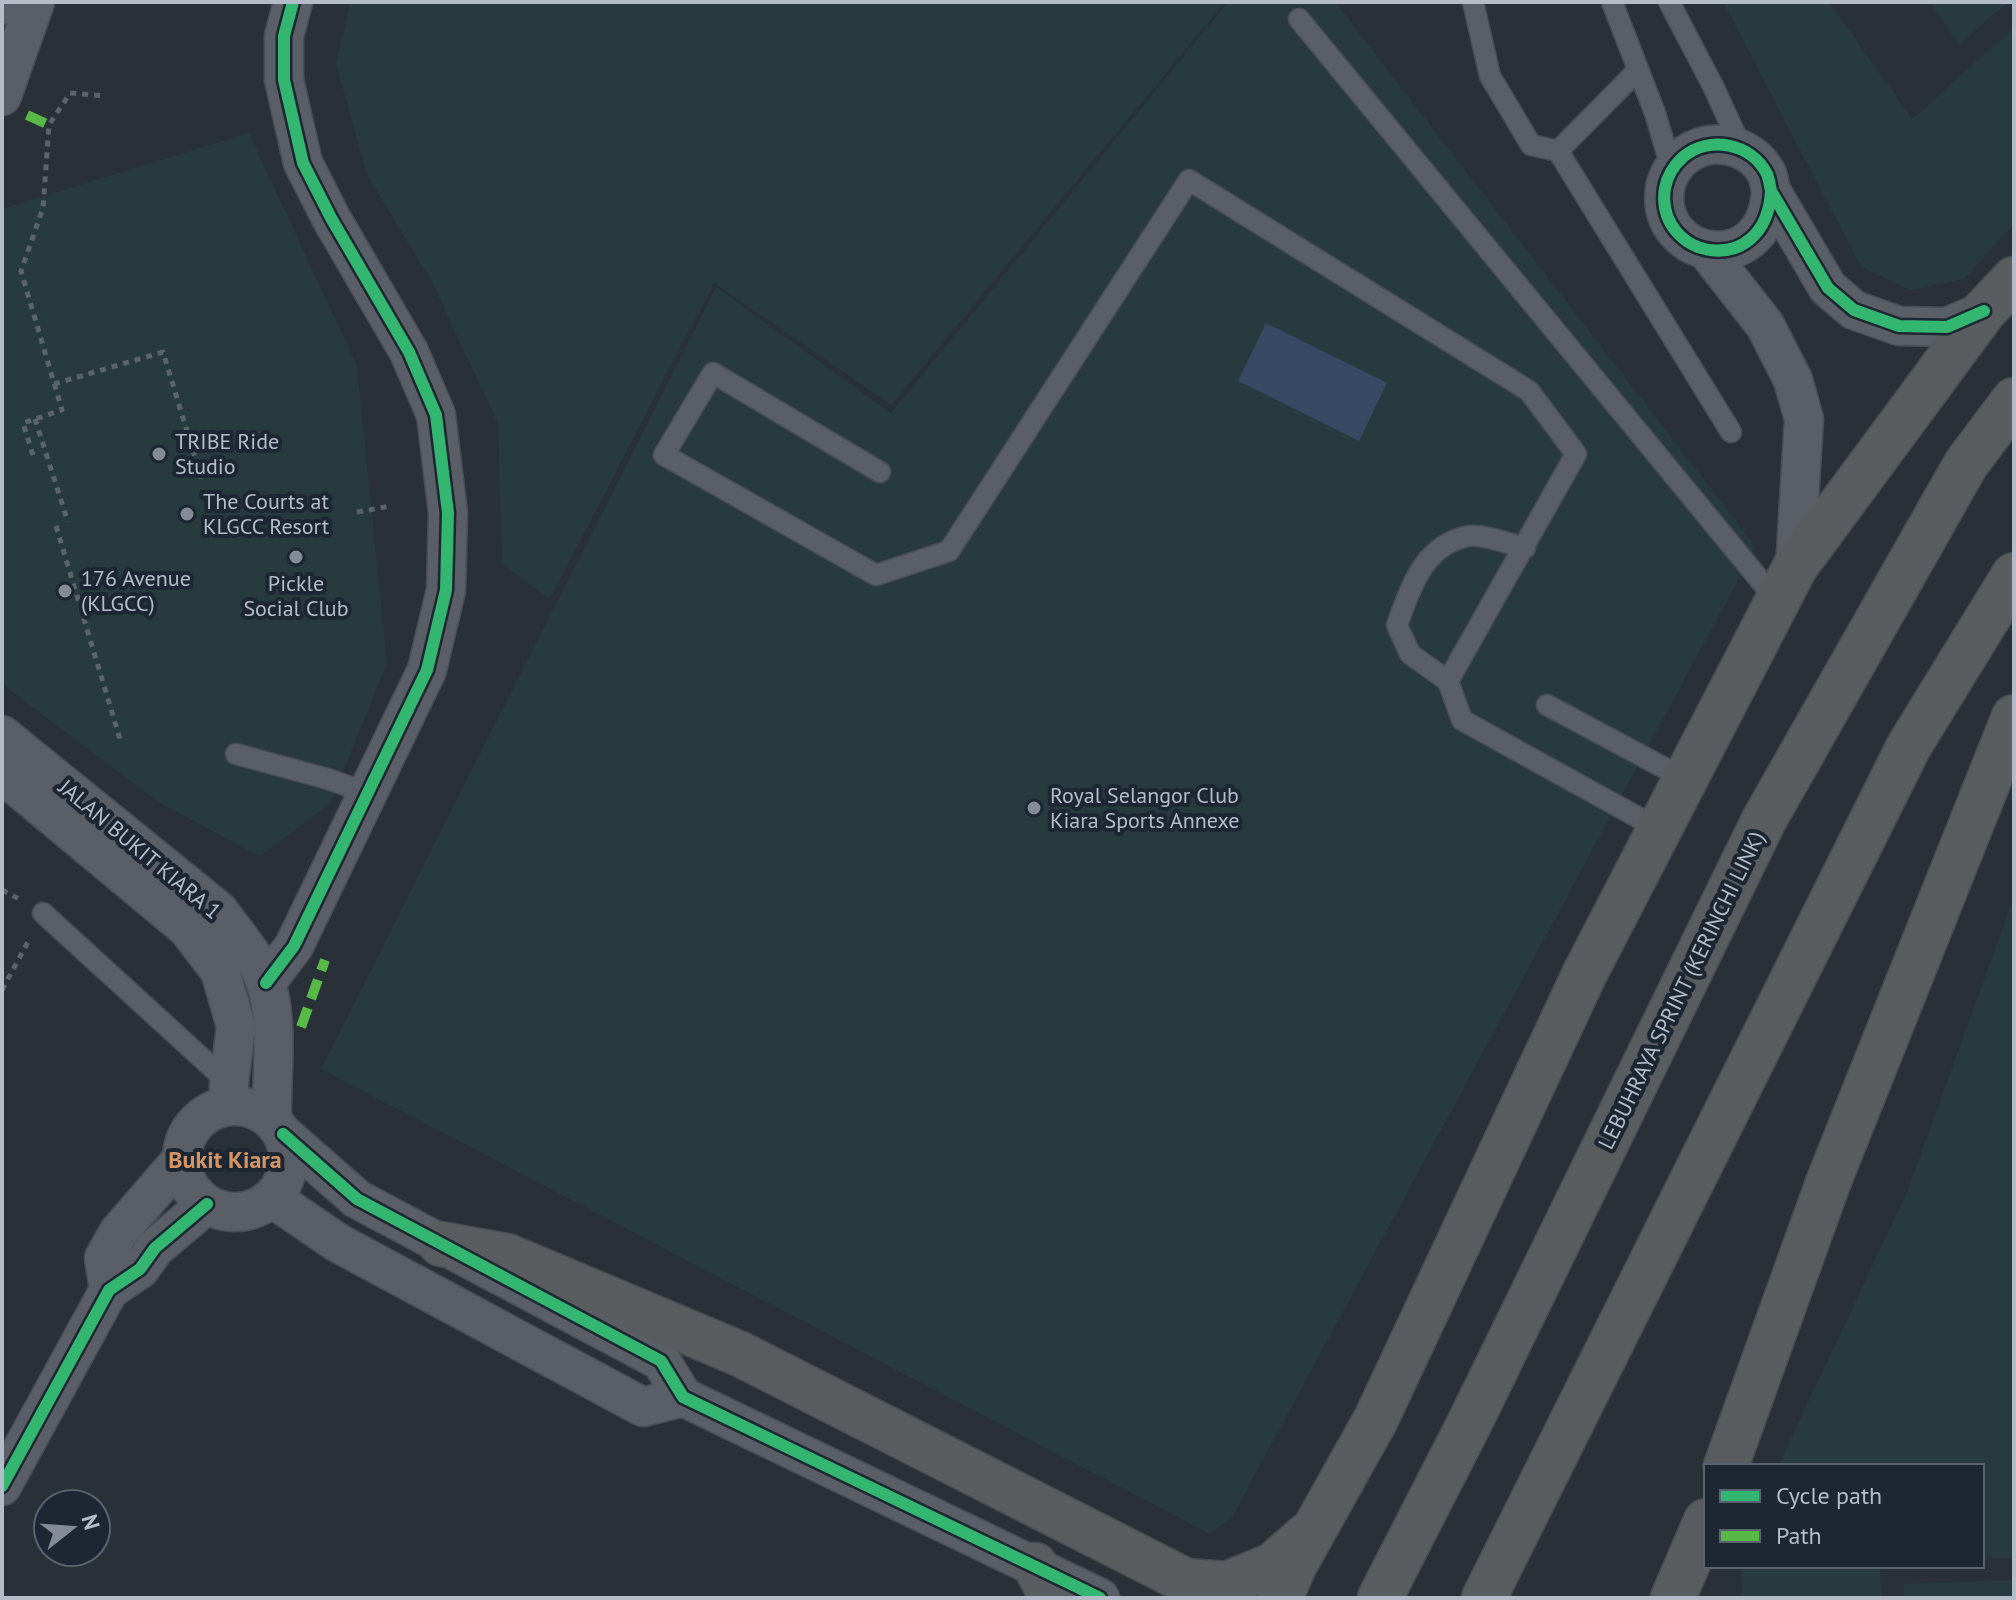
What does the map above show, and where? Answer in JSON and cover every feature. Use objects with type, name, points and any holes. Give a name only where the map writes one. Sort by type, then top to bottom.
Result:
[{"type":"highway","points":[[1280,1598],[1376,1419],[1585,973],[1786,584],[1984,311],[2014,279]]},
{"type":"highway","name":"LEBUHRAYA SPRINT (KERINCHI LINK)","points":[[1380,1598],[1471,1420],[1764,820],[1966,464],[2014,400]]},
{"type":"highway","points":[[1484,1598],[1909,746],[2014,575]]},
{"type":"highway","points":[[1727,1464],[1828,1183],[2014,717]]},
{"type":"highway","points":[[441,1244],[507,1256],[740,1354],[1186,1581],[1227,1584],[1273,1565],[1315,1529]]},
{"type":"highway","points":[[1673,1598],[1704,1549]]},
{"type":"highway","points":[[1703,1598],[1704,1568]]},
{"type":"street","points":[[2,96],[35,2]]},
{"type":"street","points":[[266,983],[294,946],[427,670],[446,590],[448,513],[436,415],[409,352],[331,218],[303,163],[284,80],[284,36],[293,2]]},
{"type":"street","points":[[1726,144],[1742,149],[1767,174],[1771,191],[1770,212],[1761,230],[1746,244],[1728,251],[1707,251],[1694,246],[1672,226],[1664,198],[1672,170],[1682,157],[1703,147],[1726,144]]},
{"type":"street","points":[[1771,191],[1828,288],[1854,310],[1899,326],[1947,327],[1984,311]]},
{"type":"street","points":[[1707,251],[1765,325],[1793,380],[1804,419],[1786,584]]},
{"type":"street","name":"JALAN BUKIT KIARA 1","points":[[2,735],[219,911],[243,943],[266,983],[272,1023],[278,1127]]},
{"type":"street","name":"JALAN BUKIT KIARA 1","points":[[2,774],[187,928],[220,971],[236,1026],[229,1094]]},
{"type":"street","points":[[278,1127],[289,1150],[288,1168],[283,1185],[272,1198],[257,1208],[240,1213],[223,1211],[207,1204],[194,1192],[185,1176],[182,1159],[184,1143],[201,1118],[229,1094],[244,1105],[259,1110],[278,1127],[357,1199],[661,1361],[683,1397],[1043,1581],[1100,1598]]},
{"type":"street","points":[[109,1290],[104,1258],[118,1233],[182,1159]]},
{"type":"street","points":[[272,1198],[352,1251],[643,1407],[683,1397]]},
{"type":"street","points":[[2,1486],[109,1290],[140,1269],[155,1248],[207,1204]]},
{"type":"lane","points":[[1473,2],[1490,76],[1531,145],[1558,151],[1731,432]]},
{"type":"lane","points":[[1612,2],[1655,113],[1672,170]]},
{"type":"lane","points":[[1669,2],[1742,149]]},
{"type":"lane","points":[[1299,19],[1786,584]]},
{"type":"lane","points":[[1558,151],[1638,70]]},
{"type":"lane","points":[[880,472],[713,373],[664,455],[876,575],[949,551],[1189,180],[1529,391],[1576,454],[1448,681]]},
{"type":"lane","points":[[1525,548],[1472,535],[1439,547],[1414,580],[1397,625],[1410,654],[1448,681],[1462,720],[1659,829]]},
{"type":"lane","points":[[1547,705],[1685,779]]},
{"type":"lane","points":[[236,754],[367,793]]},
{"type":"lane","points":[[43,913],[229,1094]]},
{"type":"path","points":[[33,455],[23,423],[62,410],[21,271],[43,208],[49,125],[70,93],[105,96]]},
{"type":"path","points":[[54,384],[163,352],[203,484]]},
{"type":"path","points":[[35,419],[68,522]]},
{"type":"path","points":[[357,512],[391,506]]},
{"type":"path","points":[[56,526],[120,739]]},
{"type":"path","points":[[2,990],[43,913]]},
{"type":"green space","points":[[350,2],[1225,2],[891,405],[714,283],[550,599],[502,564],[498,424],[432,282],[367,175],[336,64]]},
{"type":"green space","name":"Royal Selangor Club Kiara Sports Annexe","points":[[1228,2],[1335,2],[1756,547],[1232,1517],[1210,1534],[321,1069],[716,287],[891,413]]},
{"type":"green space","points":[[1723,2],[1829,2],[1912,119],[2014,28],[2014,224],[1964,279],[1910,290],[1861,267]]},
{"type":"green space","points":[[1930,2],[2008,2],[1959,45]]},
{"type":"green space","name":"The Courts at KLGCC Resort","points":[[249,133],[357,366],[387,663],[330,804],[260,856],[158,802],[2,684],[2,209]]},
{"type":"green space","points":[[2014,897],[2014,1558],[1984,1558],[1984,1464],[1779,1464],[1907,1192]]},
{"type":"green space","points":[[1741,1568],[1880,1568],[1881,1598],[1742,1598]]},
{"type":"green space","points":[[2014,1580],[2014,1598],[1904,1598],[1903,1584]]},
{"type":"water","points":[[1266,323],[1387,383],[1359,441],[1238,381]]},
{"type":"marked path","points":[[27,115],[49,125]]},
{"type":"marked path","points":[[301,1027],[325,960]]},
{"type":"cycle path","points":[[266,983],[294,946],[427,670],[446,590],[448,513],[436,415],[409,352],[331,218],[303,163],[284,80],[284,36],[293,2]]},
{"type":"cycle path","points":[[1771,191],[1765,220],[1751,239],[1732,249],[1712,250],[1692,244],[1676,232],[1666,212],[1666,184],[1671,171],[1683,157],[1705,146],[1740,149],[1760,163],[1767,174],[1771,191],[1828,288],[1854,310],[1899,326],[1947,327],[1984,311]]},
{"type":"cycle path","points":[[283,1134],[357,1199],[661,1361],[683,1397],[1100,1598]]},
{"type":"cycle path","points":[[2,1486],[109,1290],[140,1269],[155,1248],[207,1204]]},
{"type":"place","name":"TRIBE Ride Studio","points":[[159,454]]},
{"type":"place","name":"The Courts at KLGCC Resort","points":[[187,514]]},
{"type":"place","name":"Pickle Social Club","points":[[296,557]]},
{"type":"place","name":"176 Avenue (KLGCC)","points":[[65,591]]},
{"type":"place","name":"Royal Selangor Club Kiara Sports Annexe","points":[[1034,808]]},
{"type":"district","name":"Bukit Kiara","points":[[225,1160]]}]
